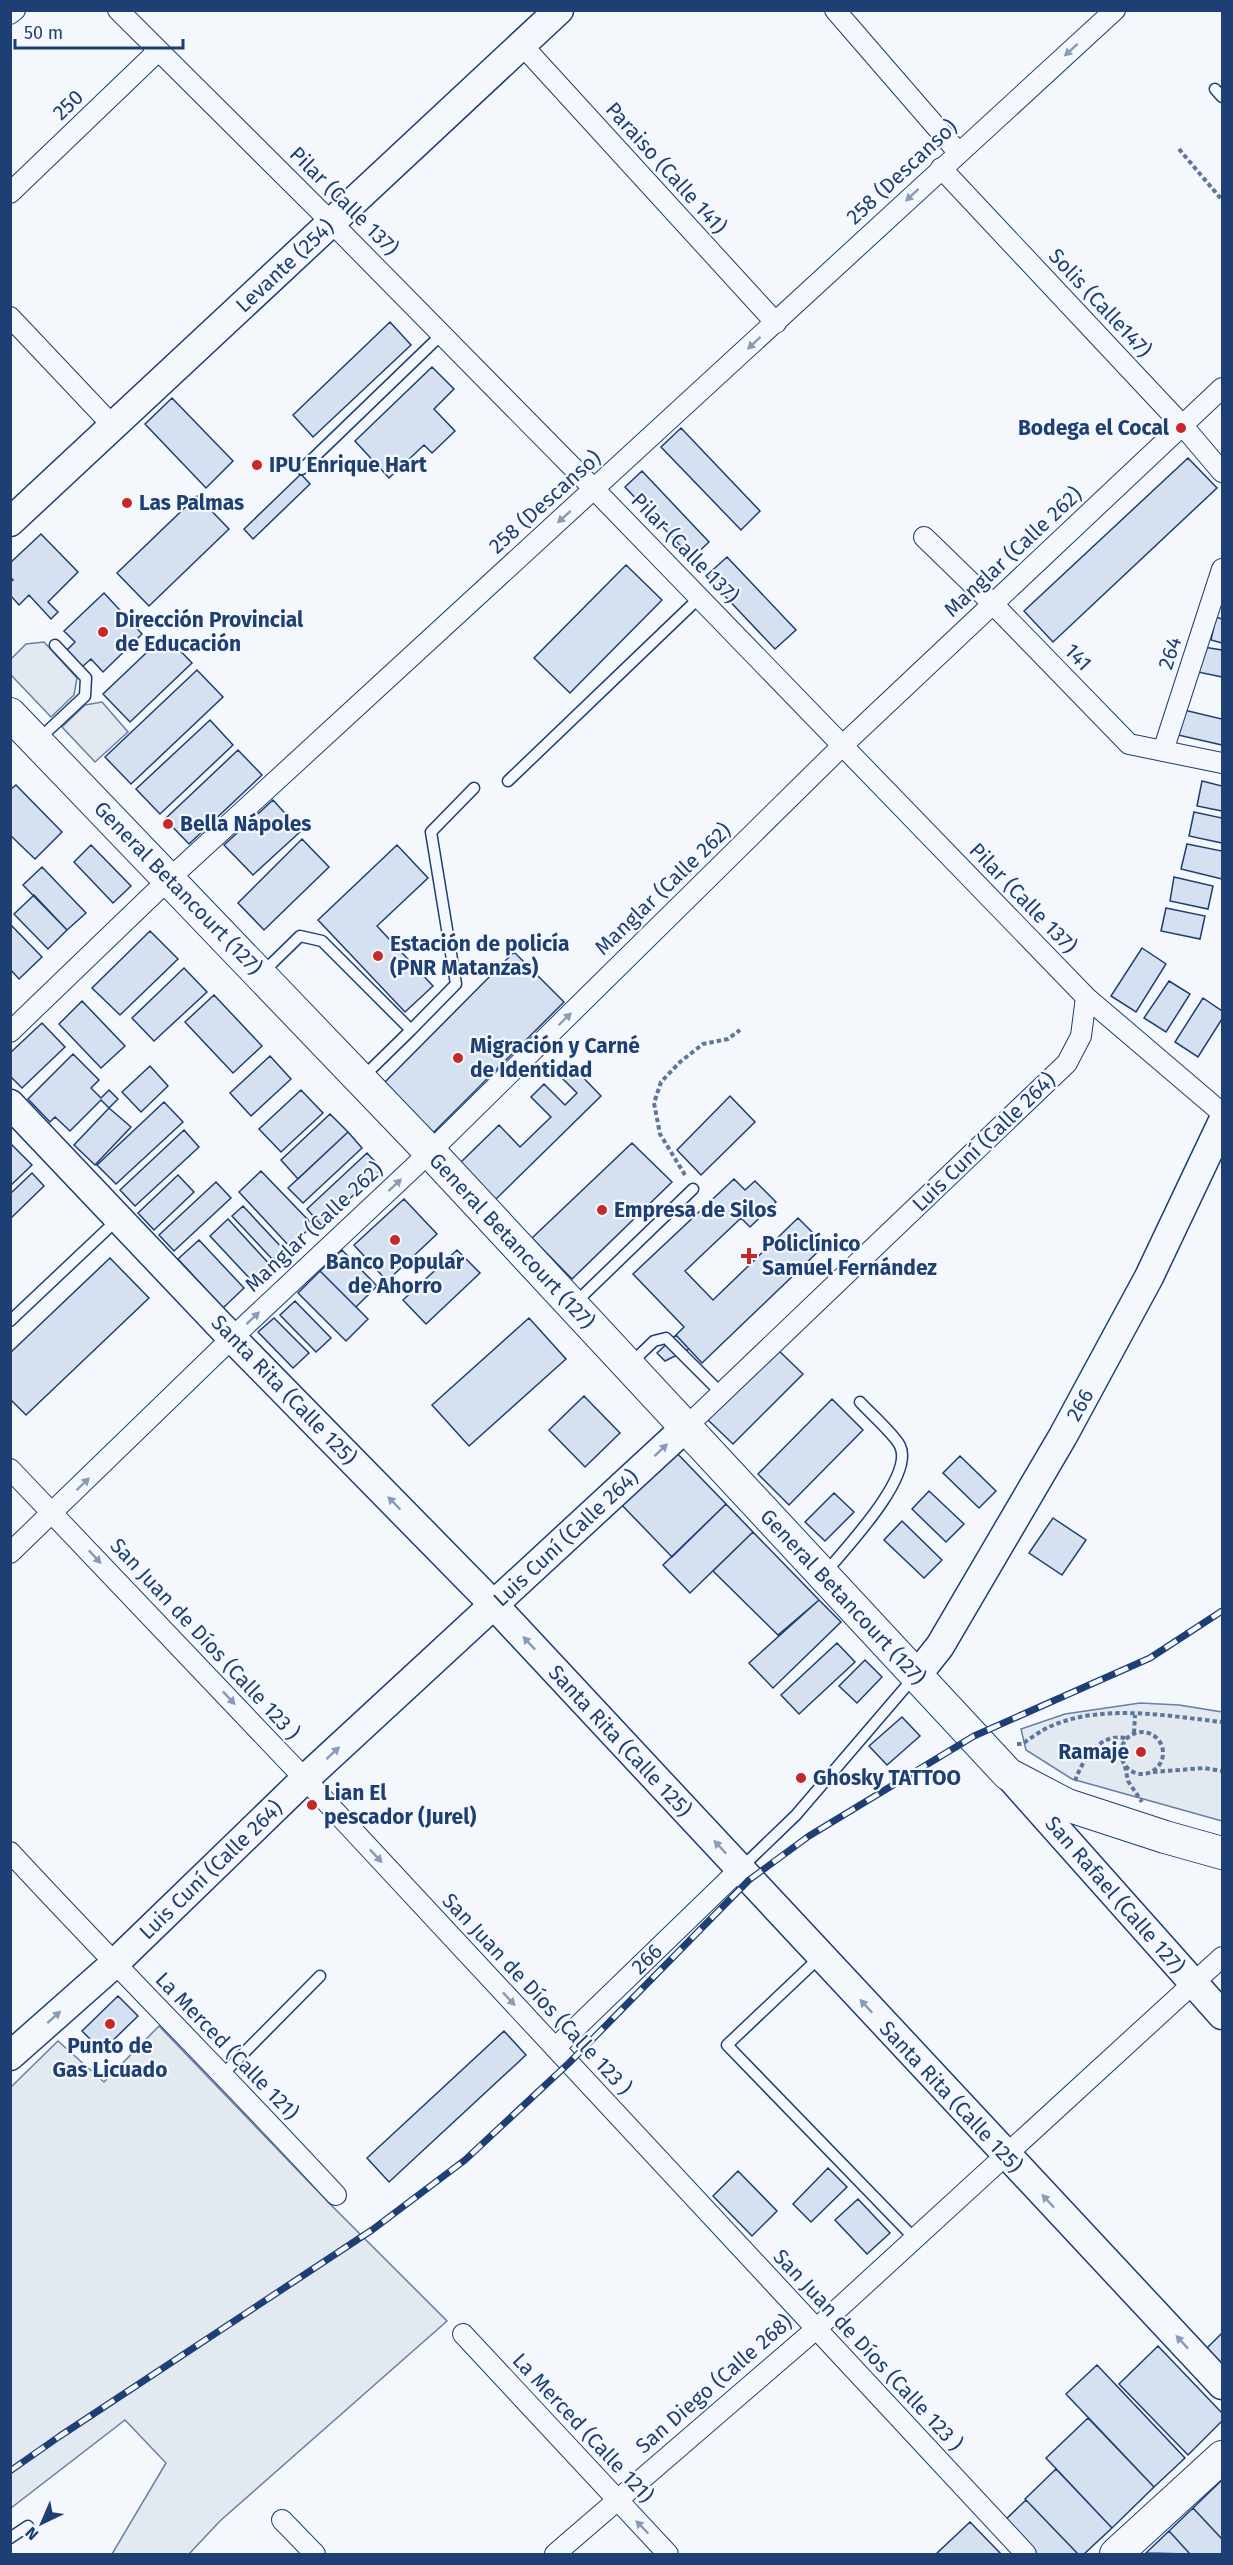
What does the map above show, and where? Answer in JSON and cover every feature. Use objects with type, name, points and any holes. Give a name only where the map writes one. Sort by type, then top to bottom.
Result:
[{"type":"main road","name":"General Betancourt (127)","points":[[10,714],[430,1152],[1008,1774]]},
{"type":"main road","points":[[1008,1774],[1067,1805],[1166,1838],[1222,1853]]},
{"type":"main road","points":[[1116,2554],[1222,2457]]},
{"type":"street","points":[[10,14],[15,10]]},
{"type":"street","name":"Pilar (Calle 137)","points":[[118,10],[594,489],[1086,997],[1222,1113]]},
{"type":"street","name":"Levante (254)","points":[[10,522],[560,10]]},
{"type":"street","points":[[835,10],[958,152]]},
{"type":"street","name":"258 (Descanso)","points":[[10,1032],[169,879],[1115,10]]},
{"type":"street","name":"Paraiso (Calle 141)","points":[[522,45],[776,323]]},
{"type":"street","name":"250","points":[[10,193],[158,51]]},
{"type":"street","name":"Solis (Calle147)","points":[[941,168],[1183,426],[1222,472]]},
{"type":"street","points":[[10,317],[113,426]]},
{"type":"street","name":"Manglar (Calle 262)","points":[[10,1553],[232,1338],[430,1152],[843,746],[1222,388]]},
{"type":"street","name":"141","points":[[924,537],[993,604],[1129,744],[1222,763]]},
{"type":"street","name":"264","points":[[1163,751],[1222,569]]},
{"type":"street","name":"Luis Cuní (Calle 264)","points":[[10,2056],[114,1964],[305,1779],[685,1428],[1067,1063],[1081,1036],[1086,997]]},
{"type":"street","name":"Santa Rita (Calle 125)","points":[[10,1104],[232,1338],[493,1604],[820,1957],[1222,2385]]},
{"type":"street","name":"266","points":[[916,1675],[940,1647],[1062,1436],[1149,1278],[1222,1123]]},
{"type":"street","name":"San Juan de Díos (Calle 123 )","points":[[10,1469],[305,1779],[1026,2554]]},
{"type":"street","name":"San Rafael (Calle 127)","points":[[1008,1774],[1222,2015]]},
{"type":"street","name":"La Merced (Calle 121)","points":[[10,1852],[336,2195]]},
{"type":"street","name":"266","points":[[555,2048],[740,1869]]},
{"type":"street","name":"San Diego (Calle 268)","points":[[555,2554],[816,2329],[1222,1957]]},
{"type":"street","name":"La Merced (Calle 121)","points":[[463,2334],[668,2554]]},
{"type":"street","points":[[282,2520],[315,2554]]},
{"type":"lane","points":[[302,469],[441,335]]},
{"type":"lane","points":[[508,781],[699,598]]},
{"type":"lane","points":[[36,741],[85,696],[86,678],[56,645]]},
{"type":"lane","points":[[361,1080],[456,984],[431,832],[474,788]]},
{"type":"lane","points":[[261,975],[300,936],[322,941],[411,1030]]},
{"type":"lane","points":[[572,1306],[693,1189]]},
{"type":"lane","points":[[10,1321],[119,1218]]},
{"type":"lane","points":[[628,1366],[654,1341],[666,1338],[721,1393]]},
{"type":"lane","points":[[823,1575],[880,1506],[903,1466],[901,1447],[860,1402]]},
{"type":"lane","points":[[740,1869],[796,1815],[916,1675]]},
{"type":"lane","points":[[820,1957],[727,2045],[914,2238]]},
{"type":"lane","points":[[223,2074],[320,1976]]},
{"type":"lane","points":[[10,2538],[28,2526]]},
{"type":"path","points":[[1179,149],[1222,200]]},
{"type":"path","points":[[693,1189],[660,1134],[654,1103],[661,1082],[680,1062],[703,1044],[728,1040],[740,1030]]},
{"type":"path","points":[[984,1746],[1022,1744],[1047,1728],[1100,1714],[1222,1722]]},
{"type":"path","points":[[1134,1733],[1135,1715]]},
{"type":"path","points":[[1067,1805],[1080,1768],[1091,1751],[1110,1738],[1126,1738],[1134,1733],[1149,1733],[1161,1742],[1162,1761],[1152,1772]]},
{"type":"path","points":[[1126,1738],[1120,1754],[1125,1765],[1139,1774],[1198,1768],[1222,1772]]},
{"type":"shaded area","points":[[44,642],[77,678],[74,695],[51,717],[11,675],[11,659],[26,644]]},
{"type":"shaded area","points":[[102,702],[128,732],[95,762],[62,727],[85,705]]},
{"type":"shaded area","points":[[1140,1703],[1179,1705],[1222,1712],[1222,1821],[1072,1779],[1026,1750],[1021,1729],[1065,1714]]},
{"type":"shaded area","points":[[159,2026],[329,2203],[447,2321],[220,2521],[189,2554],[112,2554],[166,2463],[125,2420],[11,2508],[11,2087],[58,2041],[104,2082]]},
{"type":"building","points":[[390,322],[411,345],[313,437],[293,415]]},
{"type":"building","points":[[432,367],[454,389],[434,409],[455,431],[432,453],[424,445],[389,478],[355,441]]},
{"type":"building","points":[[172,398],[233,461],[206,488],[145,424]]},
{"type":"building","points":[[681,428],[760,511],[741,530],[661,447]]},
{"type":"building","points":[[1188,458],[1217,488],[1053,642],[1024,611]]},
{"type":"building","points":[[642,471],[709,542],[692,558],[625,487]]},
{"type":"building","points":[[301,474],[310,484],[253,539],[244,529]]},
{"type":"building","points":[[197,496],[229,529],[149,606],[117,573]]},
{"type":"building","points":[[41,534],[78,572],[48,602],[58,612],[51,619],[29,595],[19,605],[10,595],[10,582],[13,580],[10,577],[10,563]]},
{"type":"building","points":[[727,557],[796,630],[775,649],[706,576]]},
{"type":"building","points":[[626,565],[662,600],[570,693],[534,658]]},
{"type":"building","name":"Dirección Provincial de Educación","points":[[104,593],[142,634],[103,672],[91,659],[82,667],[67,650],[75,642],[64,631]]},
{"type":"building","points":[[1216,617],[1222,619],[1222,643],[1211,640]]},
{"type":"building","points":[[165,635],[192,663],[130,722],[103,694]]},
{"type":"building","points":[[1203,647],[1222,650],[1222,677],[1198,672]]},
{"type":"building","points":[[197,670],[223,697],[131,784],[105,757]]},
{"type":"building","points":[[1184,710],[1222,719],[1222,745],[1178,735]]},
{"type":"building","points":[[210,720],[233,745],[160,814],[136,789]]},
{"type":"building","points":[[238,750],[262,775],[189,844],[165,819]]},
{"type":"building","points":[[1202,781],[1222,786],[1222,811],[1197,806]]},
{"type":"building","points":[[16,785],[62,832],[35,859],[10,835],[10,790]]},
{"type":"building","points":[[273,800],[301,831],[253,875],[224,845]]},
{"type":"building","points":[[1194,812],[1222,818],[1222,843],[1189,836]]},
{"type":"building","points":[[302,839],[329,867],[264,930],[238,903]]},
{"type":"building","points":[[1187,844],[1222,851],[1222,879],[1181,869]]},
{"type":"building","points":[[91,845],[131,886],[113,903],[74,862]]},
{"type":"building","name":"Estación de policía (PNR Matanzas)","points":[[397,845],[428,878],[377,926],[433,986],[405,1012],[318,920]]},
{"type":"building","points":[[42,867],[86,913],[67,930],[23,885]]},
{"type":"building","points":[[1174,877],[1213,886],[1208,909],[1170,901]]},
{"type":"building","points":[[34,895],[67,930],[48,949],[14,914]]},
{"type":"building","points":[[1166,908],[1205,916],[1200,939],[1161,931]]},
{"type":"building","points":[[10,924],[42,957],[19,979],[10,969]]},
{"type":"building","points":[[150,931],[178,959],[120,1015],[92,988]]},
{"type":"building","points":[[1142,948],[1166,964],[1136,1012],[1111,996]]},
{"type":"building","name":"Migración y Carné de Identidad","points":[[514,952],[564,1002],[432,1134],[384,1083]]},
{"type":"building","points":[[184,968],[207,992],[154,1041],[132,1018]]},
{"type":"building","points":[[1169,981],[1190,994],[1166,1032],[1144,1018]]},
{"type":"building","points":[[214,995],[262,1046],[233,1073],[185,1022]]},
{"type":"building","points":[[1203,998],[1222,1011],[1222,1019],[1198,1057],[1175,1042]]},
{"type":"building","points":[[82,1001],[125,1046],[101,1068],[59,1024]]},
{"type":"building","points":[[42,1023],[65,1047],[22,1088],[10,1076],[10,1053]]},
{"type":"building","points":[[73,1054],[99,1080],[91,1088],[101,1098],[109,1090],[118,1099],[109,1108],[101,1100],[70,1131],[55,1117],[50,1122],[28,1099]]},
{"type":"building","points":[[270,1056],[291,1079],[251,1116],[230,1093]]},
{"type":"building","points":[[570,1064],[601,1096],[495,1200],[460,1163],[499,1125],[520,1147],[551,1117],[531,1097],[544,1084],[565,1105],[577,1093],[559,1075]]},
{"type":"building","points":[[150,1066],[168,1086],[141,1112],[122,1092]]},
{"type":"building","points":[[301,1090],[323,1113],[281,1152],[259,1129]]},
{"type":"building","points":[[730,1096],[755,1122],[701,1175],[677,1150]]},
{"type":"building","points":[[164,1102],[183,1122],[116,1184],[97,1165]]},
{"type":"building","points":[[109,1108],[131,1127],[95,1165],[74,1145]]},
{"type":"building","points":[[330,1114],[348,1132],[298,1179],[281,1160]]},
{"type":"building","points":[[184,1130],[199,1147],[135,1206],[120,1190]]},
{"type":"building","points":[[348,1132],[362,1148],[303,1203],[288,1188]]},
{"type":"building","points":[[10,1143],[32,1165],[10,1186]]},
{"type":"building","name":"Empresa de Silos","points":[[632,1143],[672,1182],[572,1279],[532,1238]]},
{"type":"building","points":[[367,1153],[382,1169],[321,1225],[307,1209]]},
{"type":"building","points":[[261,1171],[313,1225],[290,1247],[239,1192]]},
{"type":"building","points":[[32,1173],[44,1186],[10,1219],[10,1194]]},
{"type":"building","points":[[178,1175],[194,1192],[154,1230],[138,1213]]},
{"type":"building","points":[[734,1179],[745,1190],[755,1181],[776,1202],[750,1227],[741,1218],[685,1271],[713,1300],[798,1218],[825,1245],[702,1363],[676,1335],[684,1327],[633,1274]]},
{"type":"building","points":[[216,1182],[231,1198],[174,1251],[159,1235]]},
{"type":"building","name":"Banco Popular de Ahorro","points":[[404,1199],[437,1234],[387,1281],[354,1245]]},
{"type":"building","points":[[243,1206],[284,1250],[273,1260],[232,1216]]},
{"type":"building","points":[[228,1219],[271,1266],[253,1282],[210,1236]]},
{"type":"building","points":[[199,1240],[244,1288],[223,1308],[178,1259]]},
{"type":"building","points":[[342,1250],[377,1286],[356,1307],[320,1271]]},
{"type":"building","points":[[457,1250],[480,1273],[426,1324],[403,1300]]},
{"type":"building","points":[[110,1258],[149,1298],[26,1415],[10,1399],[10,1353]]},
{"type":"building","points":[[320,1271],[368,1319],[346,1341],[298,1293]]},
{"type":"building","points":[[295,1301],[331,1338],[316,1352],[280,1315]]},
{"type":"building","points":[[274,1318],[309,1353],[293,1368],[258,1332]]},
{"type":"building","points":[[529,1318],[566,1359],[469,1446],[432,1405]]},
{"type":"building","points":[[676,1335],[689,1349],[665,1361],[657,1353]]},
{"type":"building","points":[[777,1349],[803,1374],[733,1444],[707,1419]]},
{"type":"building","points":[[584,1396],[620,1433],[585,1467],[549,1430]]},
{"type":"building","points":[[832,1399],[863,1430],[789,1505],[758,1474]]},
{"type":"building","points":[[671,1447],[726,1504],[672,1557],[617,1500]]},
{"type":"building","points":[[960,1456],[996,1491],[979,1508],[943,1473]]},
{"type":"building","points":[[929,1491],[964,1524],[946,1542],[912,1509]]},
{"type":"building","points":[[834,1493],[854,1512],[825,1541],[805,1522]]},
{"type":"building","points":[[726,1504],[753,1532],[690,1593],[663,1565]]},
{"type":"building","points":[[1053,1518],[1086,1540],[1062,1575],[1029,1553]]},
{"type":"building","points":[[902,1521],[942,1560],[924,1578],[884,1540]]},
{"type":"building","points":[[753,1532],[819,1600],[778,1635],[713,1571]]},
{"type":"building","points":[[819,1600],[841,1622],[773,1688],[749,1663]]},
{"type":"building","points":[[837,1643],[855,1662],[799,1714],[781,1695]]},
{"type":"building","points":[[865,1660],[882,1677],[857,1703],[839,1686]]},
{"type":"building","points":[[902,1717],[920,1736],[887,1765],[869,1746]]},
{"type":"building","name":"Punto de Gas Licuado","points":[[118,1996],[138,2016],[102,2051],[82,2031]]},
{"type":"building","points":[[504,2031],[526,2055],[389,2182],[367,2158]]},
{"type":"building","points":[[828,2168],[847,2187],[811,2222],[793,2204]]},
{"type":"building","points":[[738,2171],[777,2211],[752,2236],[713,2196]]},
{"type":"building","points":[[858,2199],[890,2233],[867,2254],[835,2220]]},
{"type":"building","points":[[1222,2333],[1222,2374],[1202,2353]]},
{"type":"building","points":[[1158,2346],[1222,2413],[1222,2421],[1188,2455],[1119,2384]]},
{"type":"building","points":[[1097,2365],[1185,2458],[1154,2487],[1066,2394]]},
{"type":"building","points":[[1088,2418],[1154,2487],[1112,2528],[1046,2458]]},
{"type":"building","points":[[1056,2469],[1112,2528],[1084,2554],[1078,2554],[1025,2499]]},
{"type":"building","points":[[1222,2480],[1222,2539],[1193,2508]]},
{"type":"building","points":[[1026,2500],[1078,2554],[1035,2554],[1003,2522]]},
{"type":"building","points":[[1193,2508],[1222,2539],[1222,2554],[1190,2554],[1169,2531]]},
{"type":"building","points":[[970,2522],[1001,2554],[936,2554]]},
{"type":"building","points":[[1169,2531],[1190,2554],[1146,2553]]},
{"type":"railway","points":[[10,2471],[372,2230],[465,2160],[569,2063],[749,1880],[809,1836],[974,1736],[1150,1658],[1222,1611]]},
{"type":"place","name":"Bodega el Cocal","points":[[1181,428]]},
{"type":"place","name":"IPU Enrique Hart","points":[[257,465]]},
{"type":"place","name":"Las Palmas","points":[[127,503]]},
{"type":"place","name":"Dirección Provincial de Educación","points":[[103,632]]},
{"type":"place","name":"Bella Nápoles","points":[[168,824]]},
{"type":"place","name":"Estación de policía (PNR Matanzas)","points":[[378,956]]},
{"type":"place","name":"Migración y Carné de Identidad","points":[[458,1058]]},
{"type":"place","name":"Empresa de Silos","points":[[602,1210]]},
{"type":"place","name":"Banco Popular de Ahorro","points":[[395,1240]]},
{"type":"place","name":"Policlínico Samuel Fernández","points":[[749,1256]]},
{"type":"place","name":"Ramaje","points":[[1141,1752]]},
{"type":"place","name":"Ghosky TATTOO","points":[[801,1778]]},
{"type":"place","name":"Lian El pescador (Jurel)","points":[[312,1805]]},
{"type":"place","name":"Punto de Gas Licuado","points":[[110,2024]]}]
